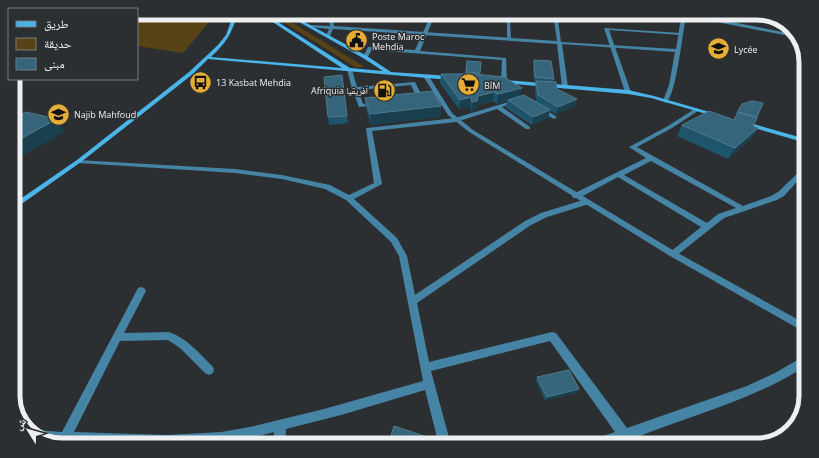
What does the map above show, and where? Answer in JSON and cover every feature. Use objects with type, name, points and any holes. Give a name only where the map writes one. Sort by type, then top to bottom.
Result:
[{"type":"street","points":[[20,203],[79,161],[171,90],[208,58],[228,35],[233,20]]},
{"type":"street","points":[[272,20],[349,70],[361,106],[384,103]]},
{"type":"street","points":[[298,20],[365,57],[390,73]]},
{"type":"street","points":[[328,36],[332,27],[331,20]]},
{"type":"street","points":[[417,52],[431,20]]},
{"type":"street","points":[[496,20],[509,21],[509,39]]},
{"type":"street","points":[[556,20],[565,87]]},
{"type":"street","points":[[666,101],[672,85],[683,20]]},
{"type":"street","points":[[710,20],[789,35]]},
{"type":"street","points":[[310,26],[425,32],[678,51]]},
{"type":"street","points":[[628,92],[606,29],[681,34]]},
{"type":"street","points":[[365,57],[370,48],[504,59],[504,82]]},
{"type":"street","points":[[208,58],[457,79]]},
{"type":"street","points":[[355,89],[413,83],[418,76]]},
{"type":"street","points":[[426,76],[450,114],[471,131],[673,254],[799,325]]},
{"type":"street","points":[[496,82],[628,92],[666,101],[724,118]]},
{"type":"street","points":[[413,83],[421,100],[414,100]]},
{"type":"street","points":[[349,198],[378,184],[369,129],[456,120],[524,99]]},
{"type":"street","points":[[536,106],[554,117]]},
{"type":"street","points":[[498,107],[528,128]]},
{"type":"street","points":[[696,110],[670,127],[632,147],[743,209]]},
{"type":"street","points":[[738,122],[799,139]]},
{"type":"street","points":[[576,196],[651,158]]},
{"type":"street","points":[[79,161],[235,171],[282,177],[327,187],[349,198],[394,240],[403,256],[413,300],[428,384],[443,438]]},
{"type":"street","points":[[618,174],[707,226]]},
{"type":"street","points":[[673,254],[721,216],[774,198],[781,194],[799,175]]},
{"type":"street","points":[[413,300],[528,223],[544,215],[586,202]]},
{"type":"street","points":[[65,438],[140,291]]},
{"type":"street","points":[[117,337],[169,336],[184,345],[209,370]]},
{"type":"street","points":[[425,368],[552,336],[625,436]]},
{"type":"street","points":[[618,438],[735,396],[776,378],[799,364]]},
{"type":"street","points":[[217,438],[280,425],[360,405],[428,384]]},
{"type":"street","points":[[279,438],[280,425]]},
{"type":"green space","points":[[138,20],[211,20],[183,53],[138,46]]},
{"type":"green space","points":[[280,20],[288,20],[365,67],[355,67]]},
{"type":"building","points":[[534,60],[551,61],[554,79],[535,77]]},
{"type":"building","points":[[467,61],[481,62],[480,73],[466,72]]},
{"type":"building","points":[[465,73],[504,77],[522,88],[498,94],[494,92],[478,96],[477,101],[472,102],[471,97],[460,100],[441,74]]},
{"type":"building","points":[[342,75],[347,116],[328,117],[324,77]]},
{"type":"building","points":[[536,81],[556,82],[557,89],[577,99],[558,107],[538,95]]},
{"type":"building","points":[[394,84],[394,95],[377,97],[377,86]]},
{"type":"building","points":[[433,91],[441,106],[370,114],[365,98]]},
{"type":"building","points":[[524,95],[550,110],[533,117],[508,100]]},
{"type":"building","points":[[752,101],[763,103],[757,117],[737,113],[742,104]]},
{"type":"building","points":[[709,111],[734,120],[738,112],[757,118],[753,126],[758,128],[735,148],[682,125]]},
{"type":"building","points":[[26,112],[57,119],[20,139],[20,115]]},
{"type":"building","points":[[569,370],[579,389],[547,397],[537,377]]},
{"type":"building","points":[[394,426],[430,438],[390,438]]},
{"type":"place","name":"Poste Maroc Mehdia","points":[[357,41]]},
{"type":"place","name":"Lycée","points":[[718,49]]},
{"type":"place","name":"13 Kasbat Mehdia","points":[[200,82]]},
{"type":"place","name":"BİM","points":[[469,85]]},
{"type":"place","name":"Afriquia أفريقيا","points":[[384,90]]},
{"type":"place","name":"Najib Mahfoud","points":[[58,114]]}]
